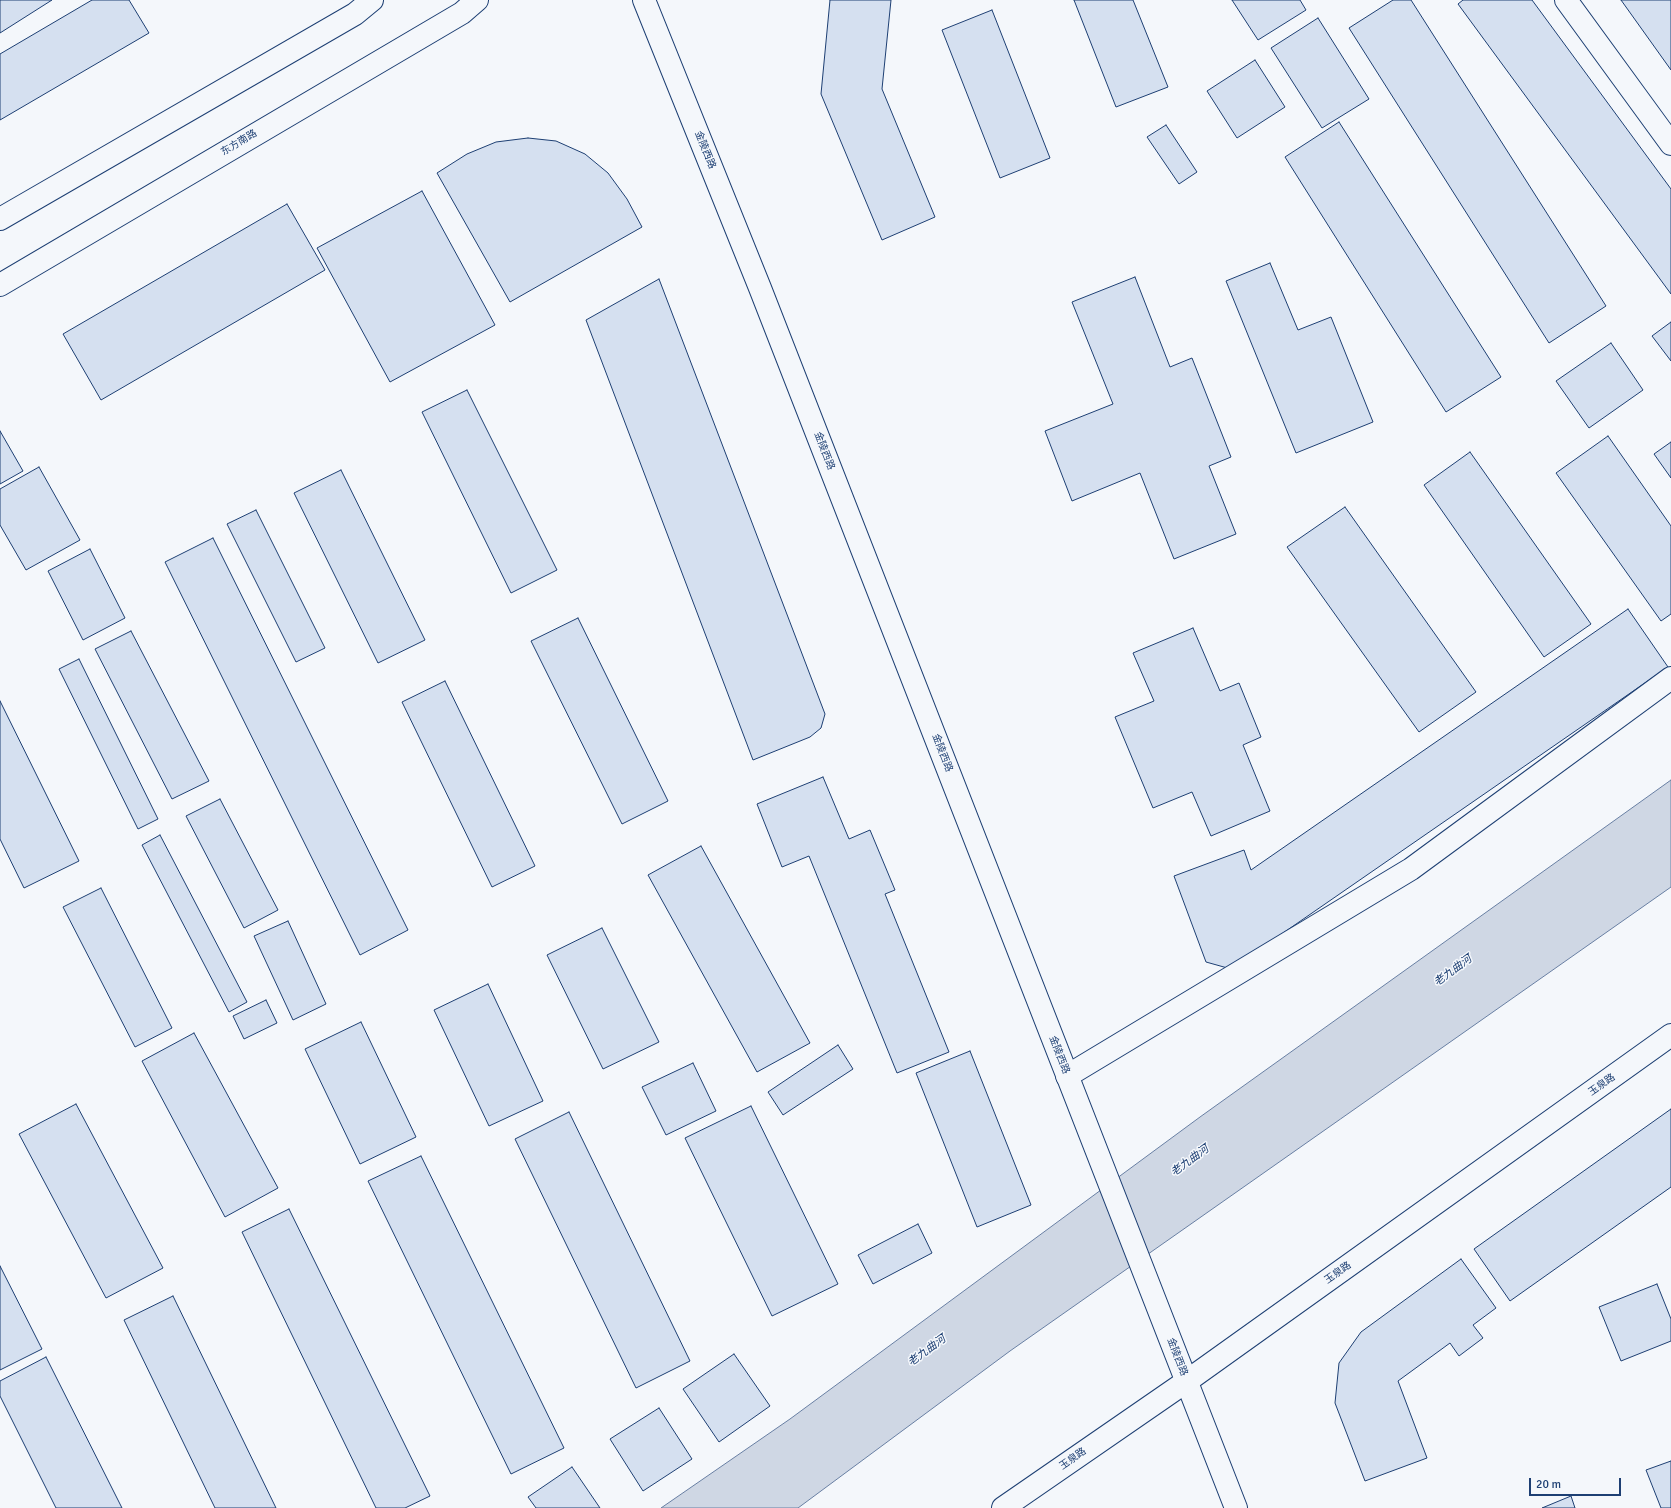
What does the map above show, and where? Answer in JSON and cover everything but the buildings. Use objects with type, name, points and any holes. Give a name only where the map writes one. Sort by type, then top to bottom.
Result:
[{"type":"main road","points":[[0,219],[355,14],[372,0]]},
{"type":"main road","name":"东方南路","points":[[0,285],[462,13],[477,0]]},
{"type":"main road","name":"金陵西路","points":[[644,0],[760,288],[1236,1508]]},
{"type":"main road","points":[[1566,0],[1671,144]]},
{"type":"main road","points":[[1067,1076],[1411,869],[1671,678]]},
{"type":"main road","name":"玉泉路","points":[[1003,1508],[1671,1036]]},
{"type":"water","name":"老九曲河","points":[[1671,780],[1671,887],[1010,1351],[798,1508],[661,1508],[790,1419],[1200,1117]]}]
